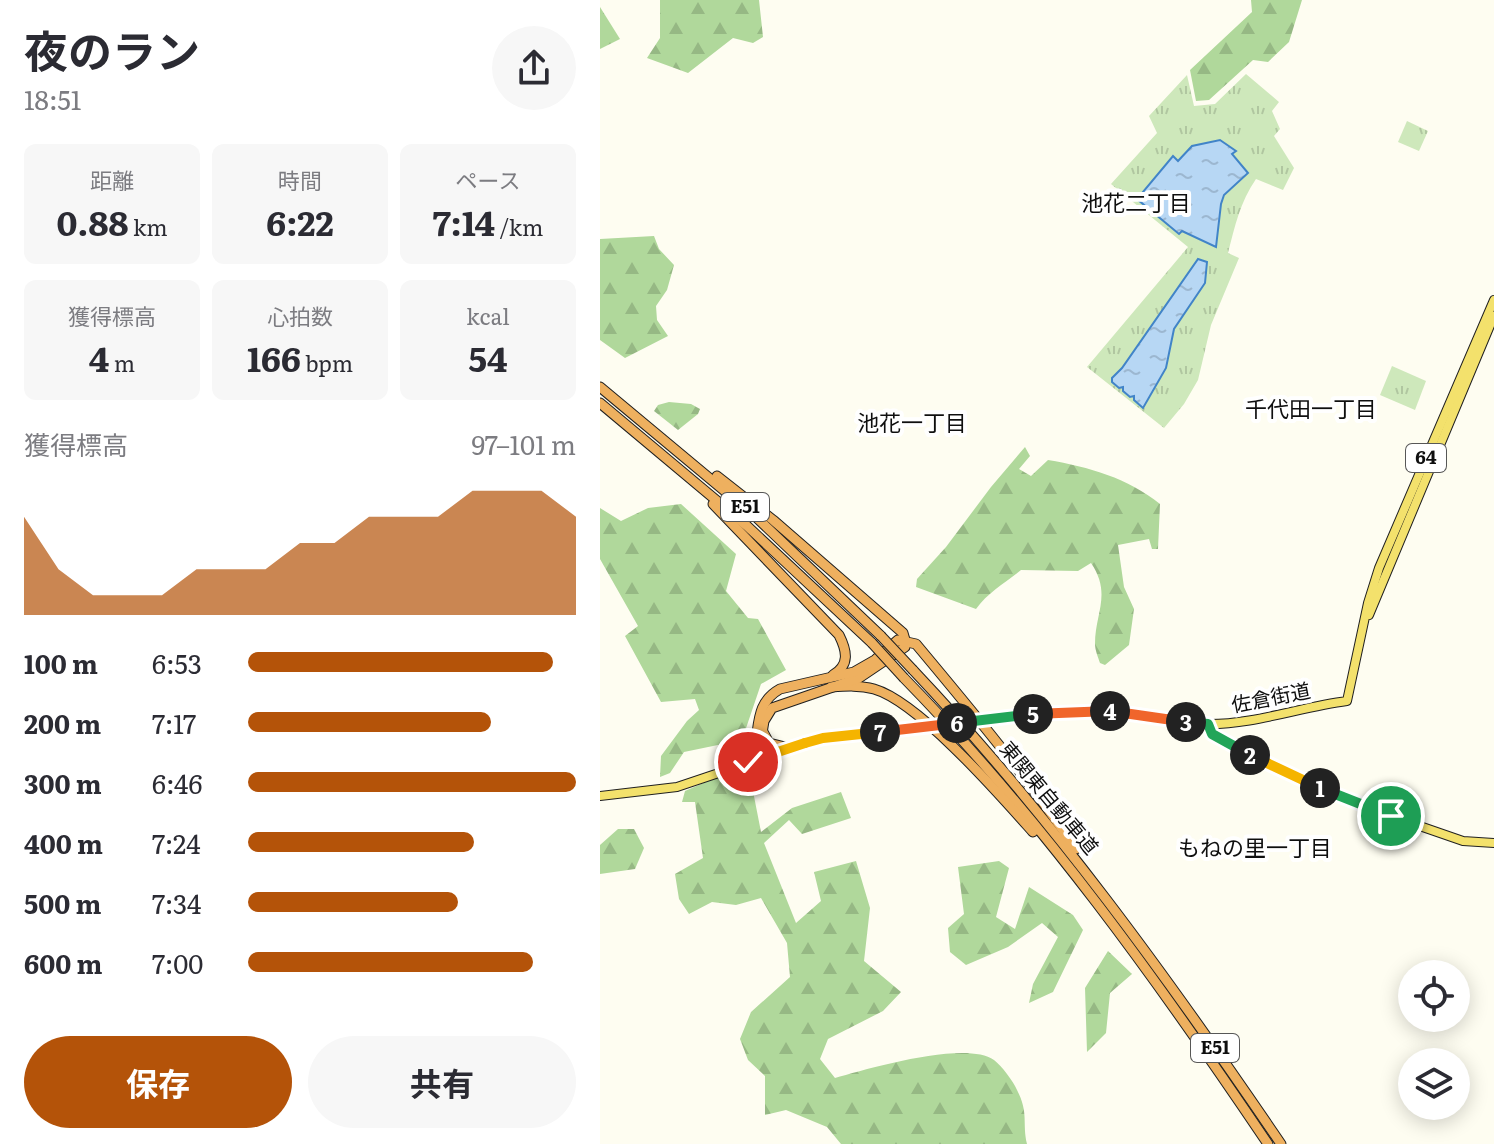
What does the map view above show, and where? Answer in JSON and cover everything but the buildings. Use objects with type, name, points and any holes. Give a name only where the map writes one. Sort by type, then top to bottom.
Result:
[{"type":"highway","name":"東関東自動車道","points":[[600,387],[756,517],[881,636],[1012,779],[1108,898],[1281,1144]]},
{"type":"highway","name":"東関東自動車道","points":[[600,403],[768,546],[872,643],[1004,787],[1099,906],[1268,1144]]},
{"type":"highway","points":[[656,432],[737,490],[903,633],[905,647],[871,672],[829,683],[780,689],[772,694],[758,717],[757,753]]},
{"type":"highway","points":[[657,449],[772,563],[839,635],[846,650],[846,661],[829,683],[772,708],[762,730],[757,753]]},
{"type":"highway","points":[[905,640],[916,644],[994,738],[1047,806],[1108,898]]},
{"type":"highway","points":[[829,683],[875,689],[915,712],[1016,814],[1099,906]]},
{"type":"highway","points":[[762,730],[769,743],[789,748]]},
{"type":"main road","name":"佐倉街道","points":[[600,796],[668,789],[757,753],[823,738],[1051,712],[1109,711],[1208,724],[1347,701],[1379,568],[1494,300]]},
{"type":"main road","name":"佐倉街道","points":[[1367,619],[1494,316]]},
{"type":"main road","points":[[1208,724],[1212,734],[1228,744],[1359,805],[1463,841],[1494,843]]},
{"type":"green space","points":[[660,0],[759,0],[763,37],[753,43],[733,38],[688,73],[647,58],[660,38]]},
{"type":"green space","points":[[1251,0],[1302,0],[1289,42],[1268,62],[1253,60],[1209,100],[1196,101],[1190,70],[1252,12]]},
{"type":"green space","points":[[600,7],[620,39],[600,49]]},
{"type":"green space","points":[[1246,74],[1279,102],[1272,111],[1280,129],[1274,136],[1294,168],[1283,190],[1256,179],[1246,196],[1228,253],[1239,258],[1211,325],[1198,380],[1184,404],[1164,428],[1087,367],[1188,247],[1111,184],[1157,133],[1149,116],[1187,75],[1194,106],[1215,104]]},
{"type":"green space","points":[[1407,121],[1428,131],[1419,151],[1398,142]]},
{"type":"green space","points":[[654,236],[659,249],[674,265],[667,290],[656,306],[657,320],[668,336],[625,358],[600,340],[600,239]]},
{"type":"green space","points":[[1392,366],[1426,381],[1415,410],[1380,395]]},
{"type":"green space","points":[[669,402],[691,404],[700,409],[678,430],[654,411],[658,405]]},
{"type":"green space","points":[[1025,447],[1030,456],[1019,469],[1031,476],[1048,460],[1063,463],[1121,480],[1160,504],[1158,549],[1152,549],[1149,539],[1118,545],[1124,587],[1134,609],[1129,645],[1105,665],[1100,663],[1095,646],[1101,594],[1091,563],[1078,571],[1021,570],[976,609],[916,587],[917,579]]},
{"type":"green space","points":[[681,504],[736,554],[726,591],[748,618],[758,619],[786,670],[761,684],[742,740],[684,752],[670,773],[660,777],[661,756],[699,710],[695,699],[661,702],[625,636],[638,626],[600,559],[600,508],[621,521],[648,508]]},
{"type":"green space","points":[[717,777],[752,786],[761,832],[792,808],[841,792],[851,818],[802,834],[789,820],[764,843],[796,923],[821,901],[814,872],[856,861],[870,908],[864,961],[901,992],[883,1011],[828,1039],[820,1059],[835,1078],[916,1058],[962,1053],[980,1055],[994,1060],[1015,1086],[1023,1105],[1027,1144],[841,1144],[827,1127],[786,1110],[765,1115],[765,1076],[748,1060],[740,1039],[751,1012],[790,977],[787,943],[761,898],[736,905],[712,902],[689,914],[679,899],[675,874],[703,858],[695,802],[682,802],[685,791]]},
{"type":"green space","points":[[618,829],[634,829],[644,848],[635,869],[600,874],[600,845]]},
{"type":"green space","points":[[999,861],[1009,868],[996,917],[1015,929],[1029,887],[1073,915],[1083,930],[1053,992],[1029,1003],[1033,984],[1058,937],[1042,923],[1008,947],[966,965],[950,952],[948,928],[964,914],[958,867]]},
{"type":"green space","points":[[1108,951],[1132,974],[1110,993],[1106,1033],[1087,1052],[1085,988]]},
{"type":"water","points":[[1220,140],[1236,151],[1232,154],[1248,173],[1224,195],[1216,247],[1182,231],[1179,234],[1137,199],[1173,156],[1178,161],[1192,146]]},
{"type":"water","points":[[1198,259],[1207,262],[1205,283],[1174,329],[1166,368],[1143,408],[1134,396],[1130,397],[1123,387],[1119,388],[1112,382],[1112,378]]},
{"type":"district","name":"池花二丁目","points":[[1136,203]]},
{"type":"district","name":"千代田一丁目","points":[[1311,409]]},
{"type":"district","name":"池花一丁目","points":[[912,423]]},
{"type":"district","name":"もねの里一丁目","points":[[1255,848]]},
{"type":"route","points":[[748,762],[823,738],[1051,712],[1130,712],[1208,724],[1212,734],[1228,744],[1291,775],[1391,816]]}]
